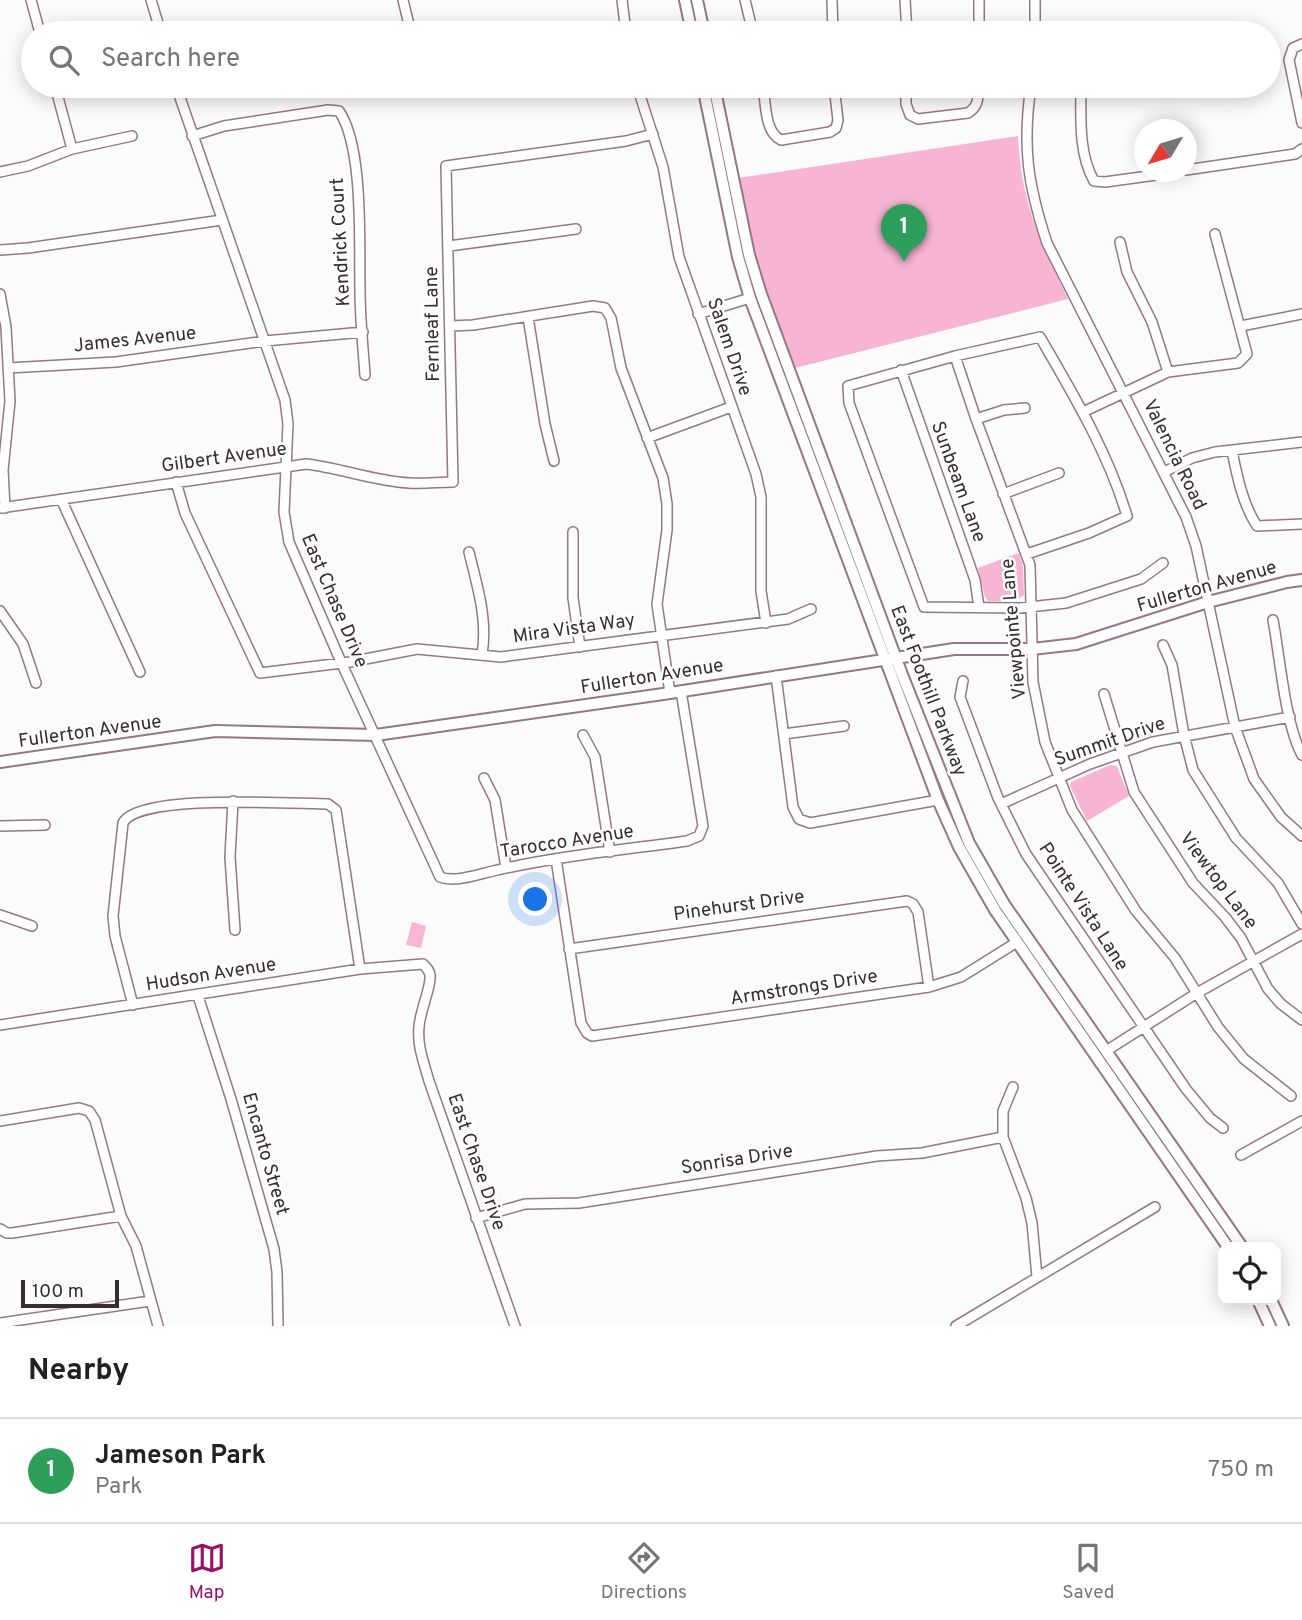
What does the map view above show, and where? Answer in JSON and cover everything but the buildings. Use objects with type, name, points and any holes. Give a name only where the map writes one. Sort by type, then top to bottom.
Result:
[{"type":"main road","points":[[685,0],[689,21]]},
{"type":"main road","points":[[697,0],[701,21]]},
{"type":"main road","name":"East Foothill Parkway","points":[[705,98],[738,257],[750,298],[890,658],[969,843],[1004,904],[1239,1242]]},
{"type":"main road","name":"East Foothill Parkway","points":[[716,98],[749,255],[761,294],[938,800],[959,848],[1017,942],[1225,1242]]},
{"type":"main road","name":"Fullerton Avenue","points":[[0,762],[215,731],[376,735],[954,649],[1032,649],[1076,644],[1208,602],[1302,580]]},
{"type":"main road","points":[[1260,1305],[1270,1326]]},
{"type":"main road","points":[[1273,1305],[1283,1326]]},
{"type":"street","points":[[31,0],[37,21]]},
{"type":"street","points":[[151,0],[157,21]]},
{"type":"street","points":[[403,0],[408,21]]},
{"type":"street","points":[[622,0],[625,21]]},
{"type":"street","points":[[745,0],[750,21]]},
{"type":"street","points":[[832,0],[833,21]]},
{"type":"street","points":[[905,0],[906,21]]},
{"type":"street","points":[[979,0],[979,21]]},
{"type":"street","points":[[1035,0],[1035,21]]},
{"type":"street","points":[[1297,46],[1289,60],[1302,123]]},
{"type":"street","points":[[58,98],[72,149]]},
{"type":"street","name":"East Chase Drive","points":[[180,98],[285,400],[288,424],[284,512],[286,533],[341,662],[440,877]]},
{"type":"street","name":"Salem Drive","points":[[641,98],[663,167],[679,257],[756,474],[761,497],[761,591],[766,622]]},
{"type":"street","points":[[765,98],[770,129],[774,136],[781,140],[830,132],[836,128],[838,120],[835,98]]},
{"type":"street","points":[[906,98],[910,115],[918,119],[968,113],[975,108],[978,98]]},
{"type":"street","name":"Valencia Road","points":[[1029,98],[1026,122],[1027,164],[1033,198],[1047,243],[1186,517],[1196,546],[1235,727],[1254,779],[1281,817],[1302,836]]},
{"type":"street","points":[[1082,98],[1082,134],[1088,171],[1094,181],[1134,178]]},
{"type":"street","name":"Kendrick Court","points":[[192,136],[224,126],[328,110],[339,111],[345,120],[355,165],[360,224],[360,292],[365,375]]},
{"type":"street","name":"Fernleaf Lane","points":[[453,482],[446,166],[626,141],[653,134]]},
{"type":"street","points":[[0,172],[28,166],[72,149],[132,136]]},
{"type":"street","points":[[1197,168],[1294,154],[1302,149]]},
{"type":"street","points":[[0,250],[222,220]]},
{"type":"street","points":[[449,246],[576,229]]},
{"type":"street","points":[[1083,412],[1168,372],[1238,363],[1247,354],[1215,234]]},
{"type":"street","points":[[1120,242],[1126,272],[1152,322],[1168,372]]},
{"type":"street","points":[[0,294],[6,327],[10,401],[2,508]]},
{"type":"street","points":[[698,314],[750,298]]},
{"type":"street","points":[[450,326],[593,306],[605,308],[611,318],[621,368],[663,478],[667,530],[657,604],[675,692]]},
{"type":"street","points":[[1241,326],[1302,314]]},
{"type":"street","points":[[528,317],[545,424],[554,461]]},
{"type":"street","name":"James Avenue","points":[[8,368],[116,362],[265,341],[363,332]]},
{"type":"street","points":[[1027,554],[1089,533],[1127,516],[1119,487],[1083,412],[1040,337],[955,356],[848,386],[849,403],[924,607],[1030,608],[1066,603],[1141,579],[1163,563]]},
{"type":"street","name":"Viewpointe Lane","points":[[955,356],[1030,565],[1033,682],[1045,741],[1072,810],[1136,911],[1175,958],[1218,1027],[1244,1059],[1291,1096]]},
{"type":"street","name":"Sunbeam Lane","points":[[901,370],[975,580],[979,607]]},
{"type":"street","points":[[647,438],[731,407]]},
{"type":"street","points":[[976,419],[1004,410],[1025,408]]},
{"type":"street","points":[[1164,472],[1192,458],[1215,452],[1302,442]]},
{"type":"street","points":[[1232,451],[1237,477],[1257,526],[1302,524]]},
{"type":"street","name":"Gilbert Avenue","points":[[2,508],[306,464],[335,467],[410,483],[453,482]]},
{"type":"street","points":[[1003,494],[1059,473]]},
{"type":"street","name":"Mira Vista Way","points":[[176,482],[185,513],[260,673],[418,649],[501,657],[788,620],[811,609]]},
{"type":"street","points":[[61,499],[140,672]]},
{"type":"street","points":[[573,532],[573,598],[580,647]]},
{"type":"street","points":[[470,552],[482,609],[485,636],[482,654]]},
{"type":"street","points":[[0,611],[23,644],[36,683]]},
{"type":"street","points":[[1273,620],[1290,717],[1302,755]]},
{"type":"street","points":[[1163,645],[1172,665],[1193,770],[1236,838],[1278,883],[1302,924]]},
{"type":"street","points":[[776,676],[793,807],[795,814],[804,822],[938,800]]},
{"type":"street","name":"Pointe Vista Lane","points":[[963,681],[960,697],[1001,804],[1026,854],[1186,1089],[1210,1118],[1223,1128]]},
{"type":"street","name":"Tarocco Avenue","points":[[440,877],[450,879],[556,859],[687,841],[699,836],[703,827],[675,692]]},
{"type":"street","name":"Viewtop Lane","points":[[1104,694],[1134,792],[1177,860],[1241,938],[1268,989],[1300,1016]]},
{"type":"street","name":"Summit Drive","points":[[1001,804],[1121,752],[1184,735],[1290,717]]},
{"type":"street","points":[[784,734],[844,726]]},
{"type":"street","points":[[583,735],[595,757],[610,852]]},
{"type":"street","points":[[484,778],[495,800],[506,868]]},
{"type":"street","points":[[233,800],[230,857],[235,930]]},
{"type":"street","points":[[133,1005],[115,936],[113,916],[123,823],[126,818],[143,810],[233,800],[328,804],[336,810],[360,969]]},
{"type":"street","points":[[0,826],[45,825]]},
{"type":"street","points":[[556,859],[569,949]]},
{"type":"street","name":"Pinehurst Drive","points":[[569,949],[900,900],[913,904],[918,912],[929,987]]},
{"type":"street","points":[[0,915],[32,926]]},
{"type":"street","points":[[1106,1051],[1197,993],[1302,934]]},
{"type":"street","name":"Armstrongs Drive","points":[[569,949],[581,1023],[587,1033],[600,1037],[929,987],[961,977],[1017,942]]},
{"type":"street","name":"Hudson Avenue","points":[[0,1025],[360,969],[418,963],[426,967]]},
{"type":"street","name":"East Chase Drive","points":[[426,967],[430,978],[418,1027],[419,1046],[515,1326]]},
{"type":"street","name":"Encanto Street","points":[[198,996],[274,1249],[278,1326]]},
{"type":"street","points":[[1013,1087],[1003,1111],[1003,1138],[1026,1198],[1032,1223],[1037,1277]]},
{"type":"street","points":[[0,1121],[79,1108],[89,1111],[95,1120],[121,1216],[135,1246],[158,1326]]},
{"type":"street","points":[[1241,1155],[1302,1121]]},
{"type":"street","name":"Sonrisa Drive","points":[[476,1217],[525,1205],[579,1203],[877,1156],[922,1153],[1003,1138]]},
{"type":"street","points":[[956,1326],[1155,1207]]},
{"type":"street","points":[[1,1231],[12,1233],[121,1216]]},
{"type":"street","points":[[5,1324],[150,1301]]},
{"type":"shaded area","points":[[1018,136],[1028,201],[1068,299],[795,368],[760,275],[738,178]]},
{"type":"shaded area","points":[[1019,553],[1023,566],[1024,595],[1016,601],[988,601],[978,568]]},
{"type":"shaded area","points":[[1110,765],[1117,766],[1129,796],[1087,821],[1070,786],[1071,782]]},
{"type":"shaded area","points":[[412,922],[426,926],[421,948],[406,945]]},
{"type":"place","name":"Jameson Park","points":[[904,262]]}]
